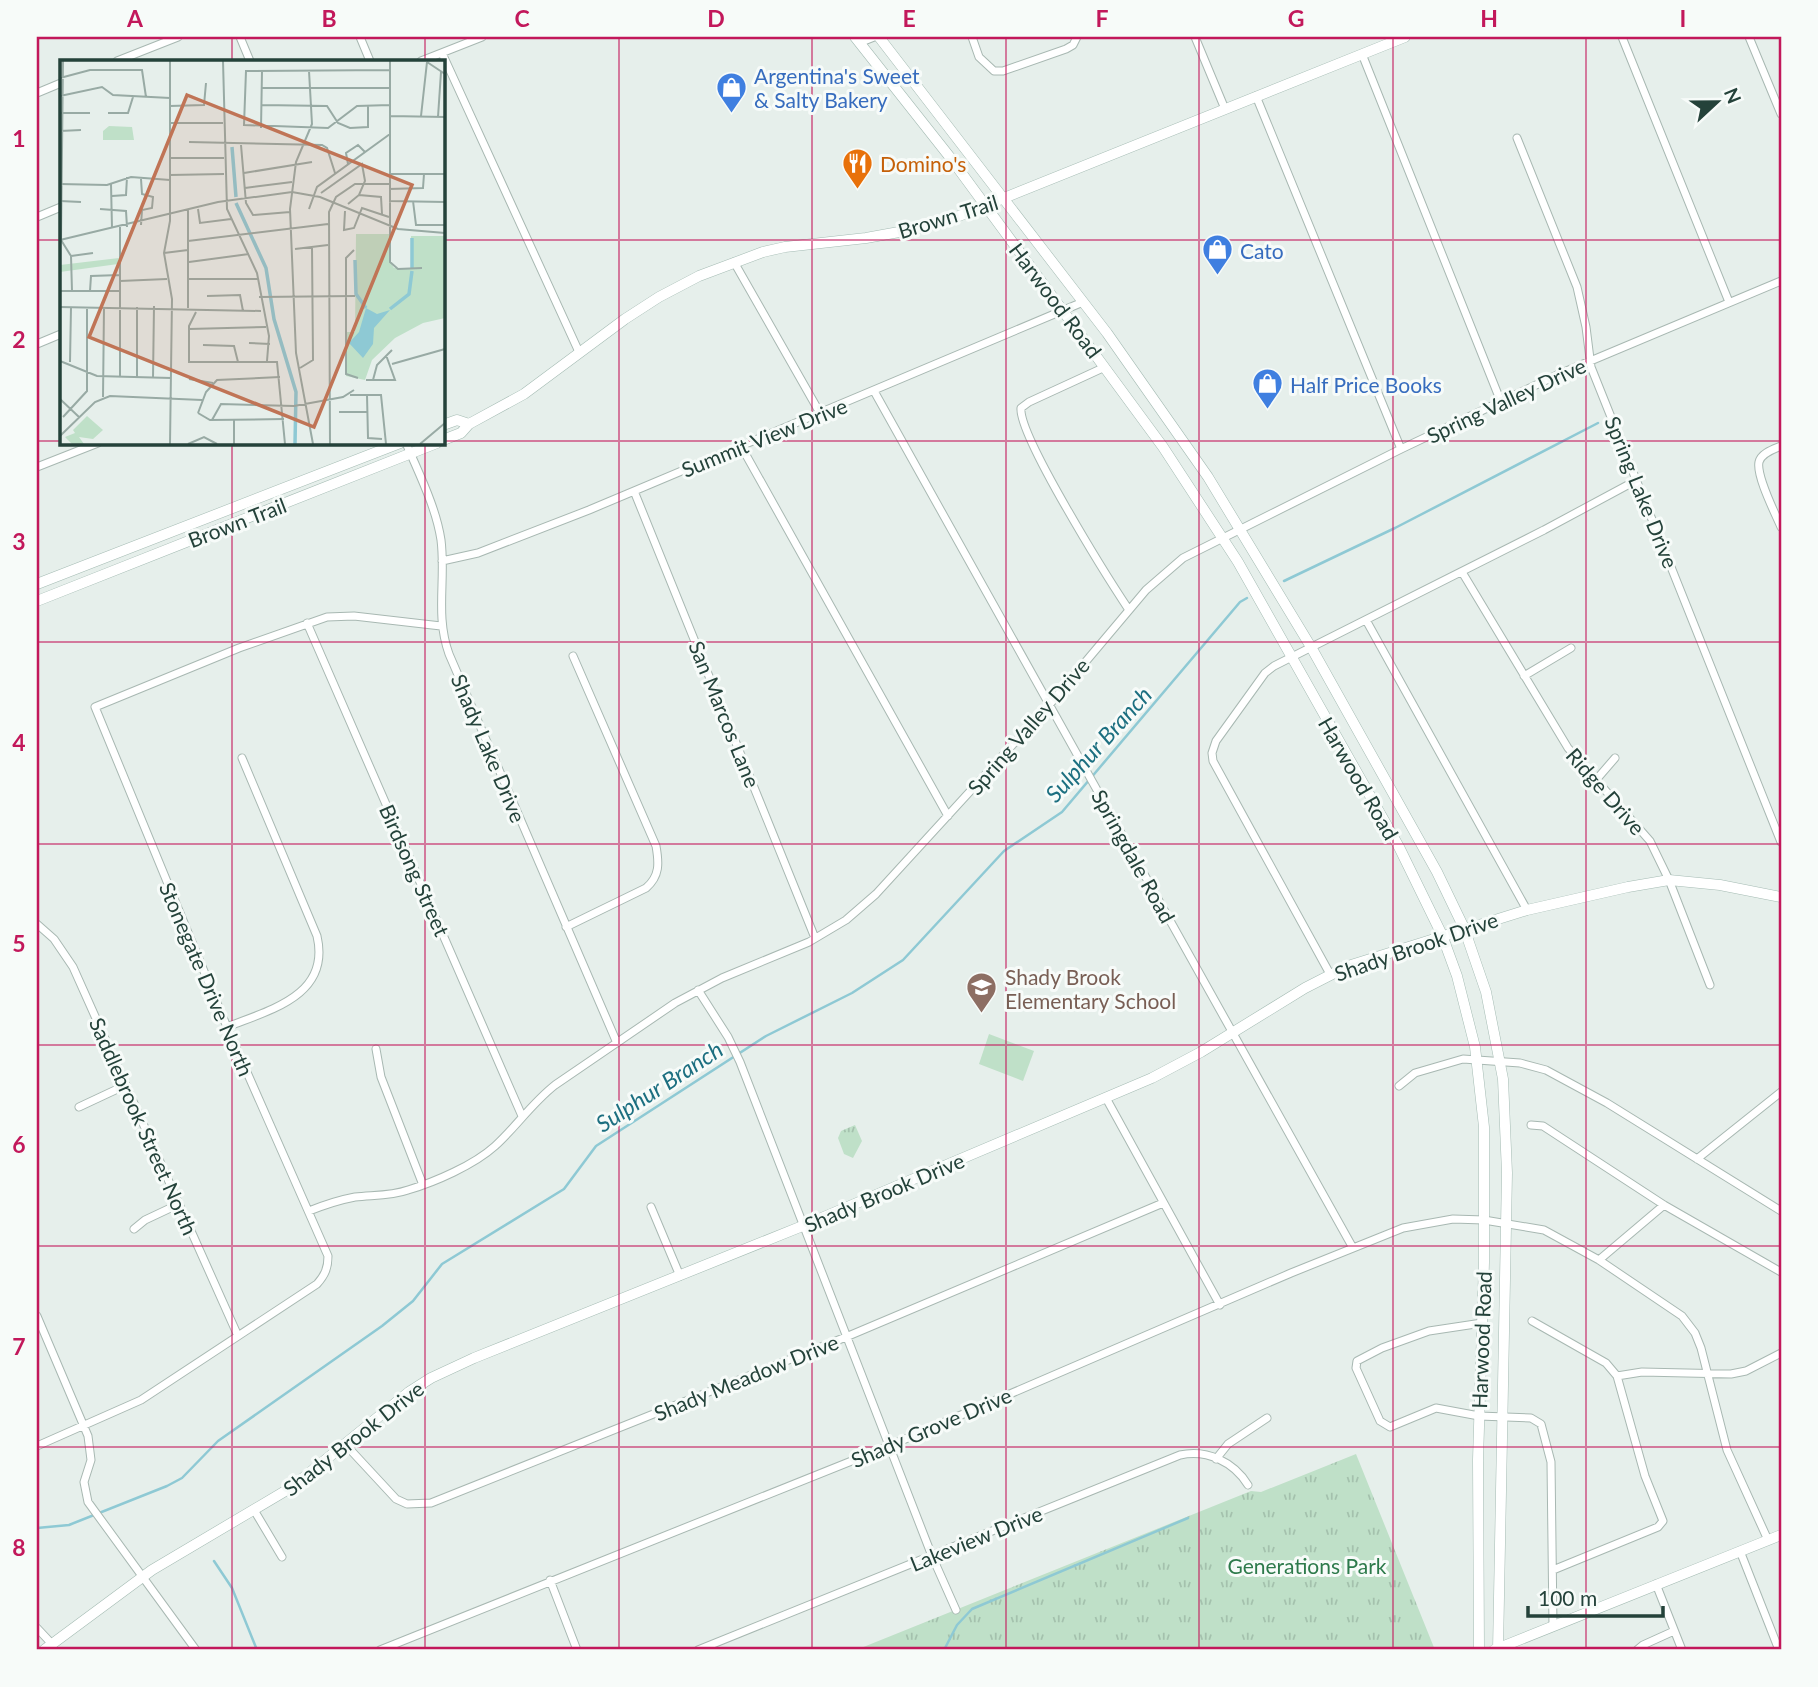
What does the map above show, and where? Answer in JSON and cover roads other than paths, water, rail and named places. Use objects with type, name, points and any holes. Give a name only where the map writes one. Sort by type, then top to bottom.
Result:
[{"type":"street","points":[[120,60],[178,37]]},
{"type":"street","points":[[240,37],[250,60]]},
{"type":"street","points":[[360,37],[370,60]]},
{"type":"street","points":[[424,60],[481,37]]},
{"type":"street","points":[[857,40],[877,37]]},
{"type":"street","name":"Harwood Road","points":[[877,37],[1083,302],[1194,456],[1311,647],[1437,872],[1464,928],[1486,992],[1501,1061],[1506,1125],[1497,1649]]},
{"type":"street","points":[[972,37],[979,57],[994,71],[1003,71],[1066,49],[1073,45],[1077,37]]},
{"type":"street","points":[[1195,37],[1225,108]]},
{"type":"street","name":"Brown Trail","points":[[444,440],[461,433],[469,424],[524,394],[659,297],[699,276],[785,247],[866,238],[921,228],[986,206],[1405,37]]},
{"type":"street","points":[[1622,37],[1729,302]]},
{"type":"street","points":[[1749,37],[1781,114]]},
{"type":"street","name":"Harwood Road","points":[[857,40],[986,206],[1163,447],[1238,562],[1399,847],[1442,935],[1457,976],[1477,1060],[1484,1127],[1477,1581],[1479,1650]]},
{"type":"street","points":[[442,53],[579,352]]},
{"type":"street","points":[[1362,54],[1501,402]]},
{"type":"street","points":[[37,93],[60,83]]},
{"type":"street","points":[[1256,96],[1401,449]]},
{"type":"street","name":"Spring Lake Drive","points":[[1517,138],[1577,287],[1590,361],[1781,842]]},
{"type":"street","points":[[37,217],[60,207]]},
{"type":"street","points":[[734,262],[820,413]]},
{"type":"street","name":"Spring Valley Drive","points":[[309,1211],[357,1197],[392,1195],[423,1185],[472,1162],[492,1149],[555,1085],[698,990],[815,938],[846,919],[862,907],[948,816],[1050,704],[1146,590],[1183,558],[1501,402],[1590,361],[1781,281]]},
{"type":"street","name":"Summit View Drive","points":[[442,561],[478,553],[634,491],[1083,302]]},
{"type":"street","points":[[37,344],[60,334]]},
{"type":"street","points":[[1105,367],[1028,402],[1021,408],[1020,416],[1038,456],[1129,610]]},
{"type":"street","name":"Springdale Road","points":[[874,391],[1353,1248]]},
{"type":"street","name":"Brown Trail","points":[[444,425],[457,420],[469,424]]},
{"type":"street","points":[[37,467],[95,444]]},
{"type":"street","name":"Brown Trail","points":[[37,584],[397,444]]},
{"type":"street","name":"Shady Lake Drive","points":[[406,444],[438,523],[442,561],[441,626],[449,654],[617,1043]]},
{"type":"street","name":"Brown Trail","points":[[37,601],[435,444]]},
{"type":"street","points":[[741,446],[948,816]]},
{"type":"street","points":[[1781,446],[1763,455],[1759,463],[1759,473],[1781,527]]},
{"type":"street","points":[[1330,974],[1213,761],[1212,753],[1216,740],[1273,666],[1462,572],[1637,480]]},
{"type":"street","name":"San Marcos Lane","points":[[634,491],[815,938]]},
{"type":"street","points":[[171,530],[178,545]]},
{"type":"street","name":"Ridge Drive","points":[[1462,572],[1568,748],[1650,841],[1669,880],[1710,985]]},
{"type":"street","name":"Stonegate Drive North","points":[[37,1446],[141,1400],[317,1284],[323,1278],[328,1265],[328,1256],[227,1027],[95,707],[219,656],[327,617],[354,616],[441,626]]},
{"type":"street","points":[[1366,620],[1527,910]]},
{"type":"street","name":"Birdsong Street","points":[[307,623],[522,1116]]},
{"type":"street","points":[[1524,676],[1571,648]]},
{"type":"street","points":[[566,927],[646,888],[656,877],[659,864],[656,846],[573,656]]},
{"type":"street","points":[[227,1027],[280,1005],[303,992],[316,969],[319,955],[317,936],[242,758]]},
{"type":"street","points":[[1596,780],[1615,758]]},
{"type":"street","name":"Shady Brook Drive","points":[[48,1647],[152,1570],[292,1487],[409,1392],[431,1378],[474,1358],[805,1226],[1106,1098],[1170,1069],[1348,966],[1527,910],[1669,880],[1720,885],[1781,897]]},
{"type":"street","name":"Saddlebrook Street North","points":[[37,924],[54,939],[72,967],[238,1336]]},
{"type":"street","points":[[698,990],[728,1037],[740,1062],[932,1556],[956,1610]]},
{"type":"street","points":[[376,1049],[381,1077],[423,1185]]},
{"type":"street","points":[[1399,1086],[1415,1073],[1463,1059],[1520,1063],[1561,1077],[1781,1211]]},
{"type":"street","points":[[79,1107],[126,1085]]},
{"type":"street","points":[[1697,1158],[1781,1092]]},
{"type":"street","points":[[1106,1098],[1220,1305]]},
{"type":"street","points":[[1531,1125],[1544,1126],[1664,1205],[1781,1272]]},
{"type":"street","name":"Shady Meadow Drive","points":[[345,1444],[396,1499],[407,1504],[431,1503],[846,1336],[1163,1203]]},
{"type":"street","points":[[134,1229],[145,1220],[179,1204]]},
{"type":"street","points":[[1599,1260],[1664,1205]]},
{"type":"street","points":[[651,1207],[680,1276]]},
{"type":"street","name":"Shady Grove Drive","points":[[380,1650],[889,1446],[1353,1248],[1403,1228],[1452,1219],[1484,1220],[1544,1230],[1599,1260],[1682,1316],[1695,1333],[1727,1450],[1769,1540]]},
{"type":"street","points":[[37,1316],[91,1446],[91,1460],[84,1482],[88,1502],[196,1650]]},
{"type":"street","points":[[1532,1321],[1606,1363],[1617,1376],[1645,1476],[1662,1521],[1658,1527],[1553,1570]]},
{"type":"street","points":[[1482,1323],[1429,1331],[1382,1348],[1357,1361],[1356,1368],[1380,1422],[1390,1427],[1436,1408],[1479,1416],[1531,1418],[1541,1424],[1551,1462],[1553,1626]]},
{"type":"street","points":[[1617,1376],[1642,1372],[1731,1374],[1746,1371],[1781,1353]]},
{"type":"street","points":[[1216,1459],[1228,1444],[1267,1418]]},
{"type":"street","name":"Lakeview Drive","points":[[698,1650],[1180,1455],[1198,1453],[1216,1459],[1238,1471],[1248,1485]]},
{"type":"street","points":[[254,1510],[282,1557]]},
{"type":"street","points":[[1497,1649],[1781,1535]]},
{"type":"street","points":[[1740,1551],[1779,1650]]},
{"type":"street","points":[[550,1580],[577,1650]]},
{"type":"street","points":[[1656,1584],[1682,1650]]},
{"type":"street","points":[[37,1628],[48,1647]]},
{"type":"street","points":[[1637,1650],[1674,1631]]},
{"type":"waterway","name":"Sulphur Branch","points":[[1284,581],[1395,528],[1598,423]]},
{"type":"waterway","name":"Sulphur Branch","points":[[37,1528],[69,1525],[182,1478],[218,1441],[382,1326],[413,1301],[442,1264],[564,1189],[596,1146],[766,1036],[852,993],[903,960],[1004,851],[1062,812],[1240,602],[1247,598]]},
{"type":"waterway","points":[[944,1650],[957,1625],[972,1609],[1188,1518]]},
{"type":"waterway","points":[[214,1561],[232,1588],[257,1650]]},
{"type":"place","name":"Argentina's Sweet & Salty Bakery","points":[[731,114]]},
{"type":"place","name":"Domino's","points":[[857,190]]},
{"type":"place","name":"Cato","points":[[1217,277]]},
{"type":"place","name":"Half Price Books","points":[[1267,411]]},
{"type":"place","name":"Shady Brook Elementary School","points":[[982,1015]]},
{"type":"park label","name":"Generations Park","points":[[1307,1565]]}]
